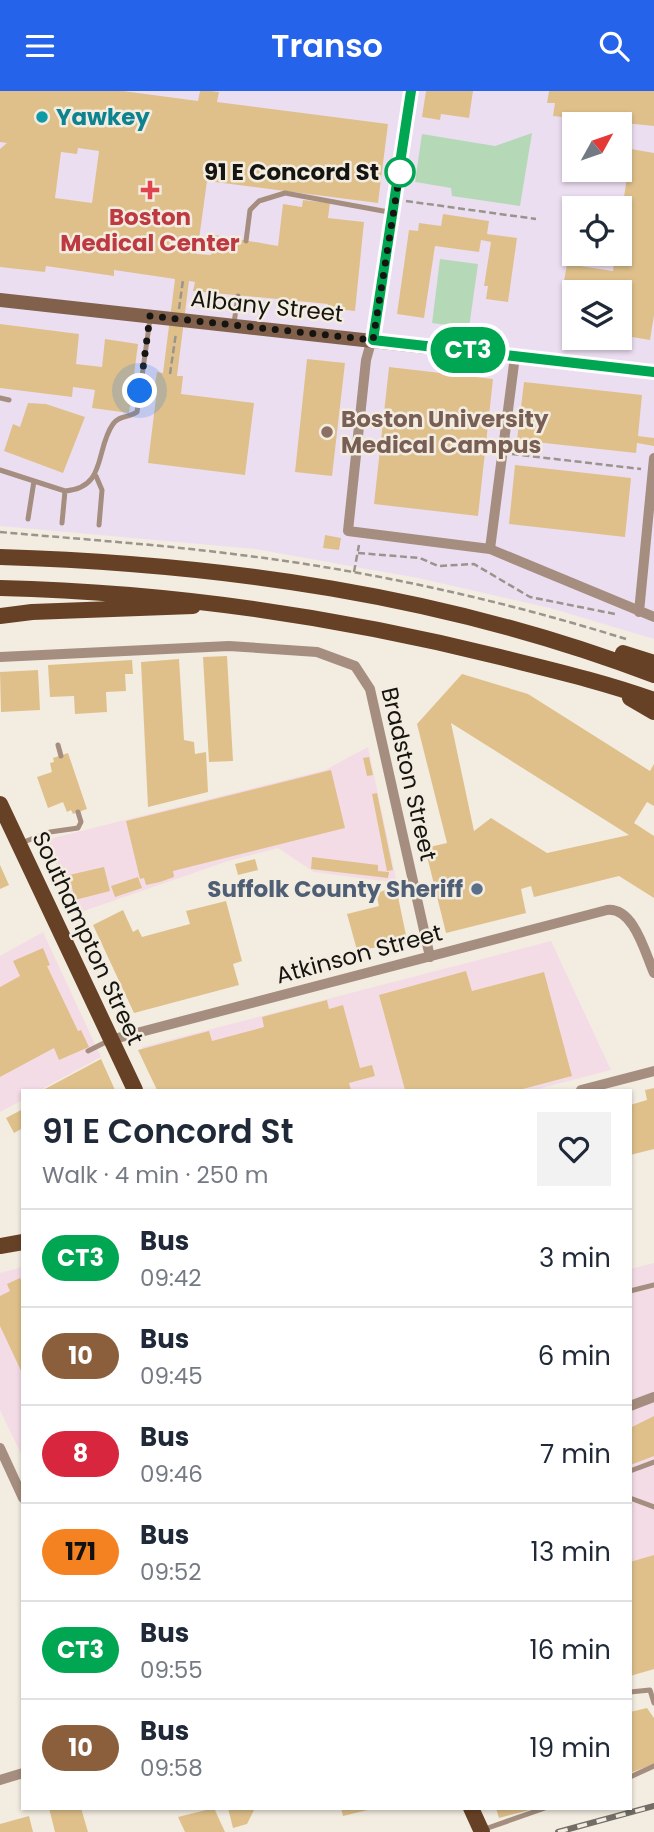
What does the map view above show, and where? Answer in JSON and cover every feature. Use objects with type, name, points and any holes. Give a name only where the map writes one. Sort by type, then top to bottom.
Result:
[{"type":"main road","name":"Albany Street","points":[[0,300],[654,372]]},
{"type":"main road","points":[[0,546],[50,559]]},
{"type":"main road","points":[[0,557],[292,580],[418,604],[552,640],[654,675]]},
{"type":"main road","points":[[0,588],[161,596],[227,603],[424,639],[610,686],[654,700]]},
{"type":"main road","points":[[0,616],[32,612],[169,609],[227,603]]},
{"type":"main road","points":[[552,640],[608,649],[654,663]]},
{"type":"main road","points":[[610,686],[654,712]]},
{"type":"main road","name":"Southampton Street","points":[[0,804],[134,1089]]},
{"type":"main road","points":[[0,1246],[21,1243]]},
{"type":"main road","points":[[472,1810],[482,1831]]},
{"type":"street","points":[[411,91],[373,340],[366,361],[348,531],[490,549],[654,617]]},
{"type":"street","points":[[490,549],[514,356]]},
{"type":"street","points":[[639,611],[654,458]]},
{"type":"street","name":"Bradston Street","points":[[0,657],[229,646],[317,652],[355,666],[370,689],[430,957]]},
{"type":"street","name":"Atkinson Street","points":[[110,1040],[607,910],[619,911],[629,919],[654,973]]},
{"type":"street","points":[[585,1089],[654,1071]]},
{"type":"street","points":[[632,1405],[654,1397]]},
{"type":"street","points":[[0,1448],[21,1494]]},
{"type":"street","points":[[0,1780],[21,1774]]},
{"type":"lane","points":[[246,241],[250,211],[260,201],[285,193],[394,213]]},
{"type":"lane","points":[[233,326],[238,296]]},
{"type":"lane","points":[[0,478],[0,470],[65,491],[76,490],[96,476],[111,427],[121,417],[137,412],[150,316]]},
{"type":"lane","points":[[0,398],[9,400]]},
{"type":"lane","points":[[96,476],[102,490],[99,525]]},
{"type":"lane","points":[[28,519],[34,481]]},
{"type":"lane","points":[[62,523],[65,491]]},
{"type":"lane","points":[[58,745],[61,755]]},
{"type":"lane","points":[[18,844],[50,832],[78,828],[81,822],[78,812]]},
{"type":"lane","points":[[88,1051],[110,1040]]},
{"type":"lane","points":[[632,1290],[654,1285]]},
{"type":"lane","points":[[632,1470],[654,1462]]},
{"type":"lane","points":[[632,1499],[654,1507]]},
{"type":"lane","points":[[632,1692],[650,1690],[654,1703]]},
{"type":"lane","points":[[632,1776],[654,1766]]},
{"type":"lane","points":[[482,1831],[540,1810]]},
{"type":"path","points":[[396,200],[536,219]]},
{"type":"path","points":[[512,454],[642,469]]},
{"type":"path","points":[[354,572],[359,542]]},
{"type":"path","points":[[358,553],[420,558],[438,566],[474,564],[530,597],[620,615]]},
{"type":"shaded area","name":"Boston University Medical Campus","points":[[0,91],[654,91],[654,639],[550,608],[418,578],[255,549],[0,526]]},
{"type":"shaded area","points":[[368,747],[397,883],[314,872],[278,848],[228,861],[78,913],[45,840],[325,770]]},
{"type":"shaded area","points":[[43,932],[101,1057],[42,1089],[21,1089],[21,1101],[0,1112],[0,956]]},
{"type":"shaded area","points":[[551,941],[611,1070],[538,1089],[161,1089],[142,1047]]},
{"type":"shaded area","points":[[654,1263],[654,1669],[632,1675],[632,1268]]},
{"type":"shaded area","points":[[21,1268],[21,1454],[0,1410],[0,1273]]},
{"type":"green space","points":[[532,133],[520,206],[452,196],[451,188],[415,182],[422,134],[495,146]]},
{"type":"green space","points":[[440,259],[478,264],[469,328],[432,323]]},
{"type":"building","points":[[0,91],[123,91],[198,101],[200,91],[211,91],[219,92],[217,102],[388,124],[378,203],[207,181],[197,254],[211,255],[215,235],[278,246],[283,204],[302,207],[303,200],[330,203],[328,218],[364,222],[355,311],[327,308],[328,304],[193,291],[195,282],[189,281],[177,376],[183,376],[181,394],[254,403],[245,475],[148,463],[157,390],[154,390],[157,372],[163,373],[175,279],[114,270],[114,276],[46,266],[45,272],[0,267],[0,149],[7,143],[0,142]],"holes":[[[78,148],[99,151],[92,203],[55,198],[61,152],[77,154]]]},
{"type":"building","points":[[426,91],[473,91],[469,118],[441,114],[440,120],[422,117]]},
{"type":"building","points":[[549,91],[654,91],[654,126],[632,124],[632,112],[562,112],[562,117],[553,116],[555,103],[547,103]]},
{"type":"building","points":[[632,149],[654,153],[654,315],[650,340],[632,337],[632,280],[564,280],[567,266],[613,271],[614,266],[632,266],[632,196],[624,196],[626,182],[632,182]]},
{"type":"building","points":[[443,214],[489,221],[487,234],[517,238],[508,302],[486,299],[488,286],[484,286],[491,242],[481,240],[479,252],[435,246],[424,318],[397,314],[409,230],[418,231],[419,223],[441,226]]},
{"type":"building","points":[[0,324],[79,334],[76,364],[102,367],[105,339],[138,344],[129,413],[92,408],[95,390],[73,387],[72,397],[0,388]]},
{"type":"building","points":[[307,359],[345,363],[332,476],[295,472]]},
{"type":"building","points":[[389,367],[493,379],[478,516],[374,504]]},
{"type":"building","points":[[524,382],[642,395],[638,436],[654,438],[654,446],[637,443],[636,453],[517,440]]},
{"type":"building","points":[[28,403],[46,404],[85,417],[63,473],[4,451],[13,424],[20,427]]},
{"type":"building","points":[[515,465],[631,478],[625,537],[509,524]]},
{"type":"building","points":[[325,535],[341,538],[339,550],[323,548]]},
{"type":"building","points":[[227,656],[233,761],[209,762],[203,657]]},
{"type":"building","points":[[179,659],[184,740],[194,742],[195,754],[206,752],[208,792],[148,807],[141,662]]},
{"type":"building","points":[[132,660],[133,674],[125,674],[126,691],[106,692],[107,712],[75,714],[74,696],[50,697],[48,665]]},
{"type":"building","points":[[38,670],[40,710],[1,712],[0,672]]},
{"type":"building","points":[[462,674],[528,694],[650,771],[654,764],[654,806],[647,802],[634,823],[654,836],[654,898],[619,876],[534,897],[531,886],[521,889],[526,913],[446,933],[425,848],[447,843],[417,724]],"holes":[[[451,723],[629,835],[547,853],[491,818],[474,831]]]},
{"type":"building","points":[[68,753],[87,809],[73,814],[71,810],[67,812],[63,802],[48,808],[37,777],[52,772],[50,763],[54,762],[53,758]]},
{"type":"building","points":[[369,757],[373,775],[367,776],[363,758]]},
{"type":"building","points":[[331,770],[345,828],[173,871],[174,877],[160,882],[146,885],[144,878],[140,879],[126,821]]},
{"type":"building","points":[[377,793],[393,870],[387,871],[372,794]]},
{"type":"building","points":[[312,857],[378,865],[378,871],[389,872],[388,878],[311,869]]},
{"type":"building","points":[[255,859],[258,870],[238,875],[235,864]]},
{"type":"building","points":[[0,865],[9,885],[0,889]]},
{"type":"building","points":[[104,867],[110,891],[75,900],[69,875]]},
{"type":"building","points":[[138,877],[142,888],[115,897],[111,886]]},
{"type":"building","points":[[396,887],[407,940],[389,951],[388,946],[357,950],[347,914],[379,906],[376,893]]},
{"type":"building","points":[[226,901],[242,961],[233,964],[239,985],[134,1013],[93,925],[123,910],[133,932],[138,929],[142,937],[190,924],[186,911]]},
{"type":"building","points":[[43,948],[50,965],[47,966],[78,1031],[81,1030],[89,1047],[59,1060],[54,1048],[0,1077],[0,987],[20,976],[13,961]]},
{"type":"building","points":[[466,971],[472,991],[544,972],[572,1076],[523,1089],[405,1089],[379,995]]},
{"type":"building","points":[[327,1000],[329,1009],[343,1005],[360,1068],[372,1065],[375,1076],[349,1083],[351,1089],[157,1089],[138,1050],[209,1031],[212,1041],[264,1027],[262,1017]]},
{"type":"building","points":[[101,1059],[115,1089],[45,1089]]},
{"type":"building","points":[[654,1088],[654,1149],[632,1154],[632,1104],[647,1100],[645,1090]]},
{"type":"building","points":[[21,1110],[21,1129],[14,1133],[6,1118]]},
{"type":"building","points":[[20,1278],[21,1280],[21,1371],[0,1326],[0,1296],[10,1291],[7,1284]]},
{"type":"building","points":[[654,1416],[654,1456],[632,1464],[632,1427]]},
{"type":"building","points":[[654,1555],[654,1669],[632,1675],[632,1561]]},
{"type":"building","points":[[647,1708],[654,1718],[654,1764],[632,1772],[632,1712]]},
{"type":"building","points":[[50,1810],[82,1810],[88,1832],[55,1832]]},
{"type":"building","points":[[215,1810],[225,1832],[185,1832],[178,1817]]},
{"type":"building","points":[[228,1810],[254,1810],[247,1824],[233,1828]]},
{"type":"building","points":[[342,1810],[368,1810],[343,1816]]},
{"type":"building","points":[[497,1810],[529,1810],[499,1818]]},
{"type":"building","points":[[29,1816],[33,1832],[0,1832],[0,1824]]},
{"type":"railway","points":[[558,1832],[654,1806]]},
{"type":"bus line","name":"CT3","points":[[411,91],[373,340],[654,372]]},
{"type":"place","name":"Yawkey","points":[[42,117]]},
{"type":"place","name":"91 E Concord St","points":[[400,172]]},
{"type":"place","name":"Boston Medical Center","points":[[150,190]]},
{"type":"place","name":"Boston University Medical Campus","points":[[327,432]]},
{"type":"place","name":"Suffolk County Sheriff","points":[[477,889]]},
{"type":"route","points":[[140,391],[150,316],[373,340],[400,172]]}]
